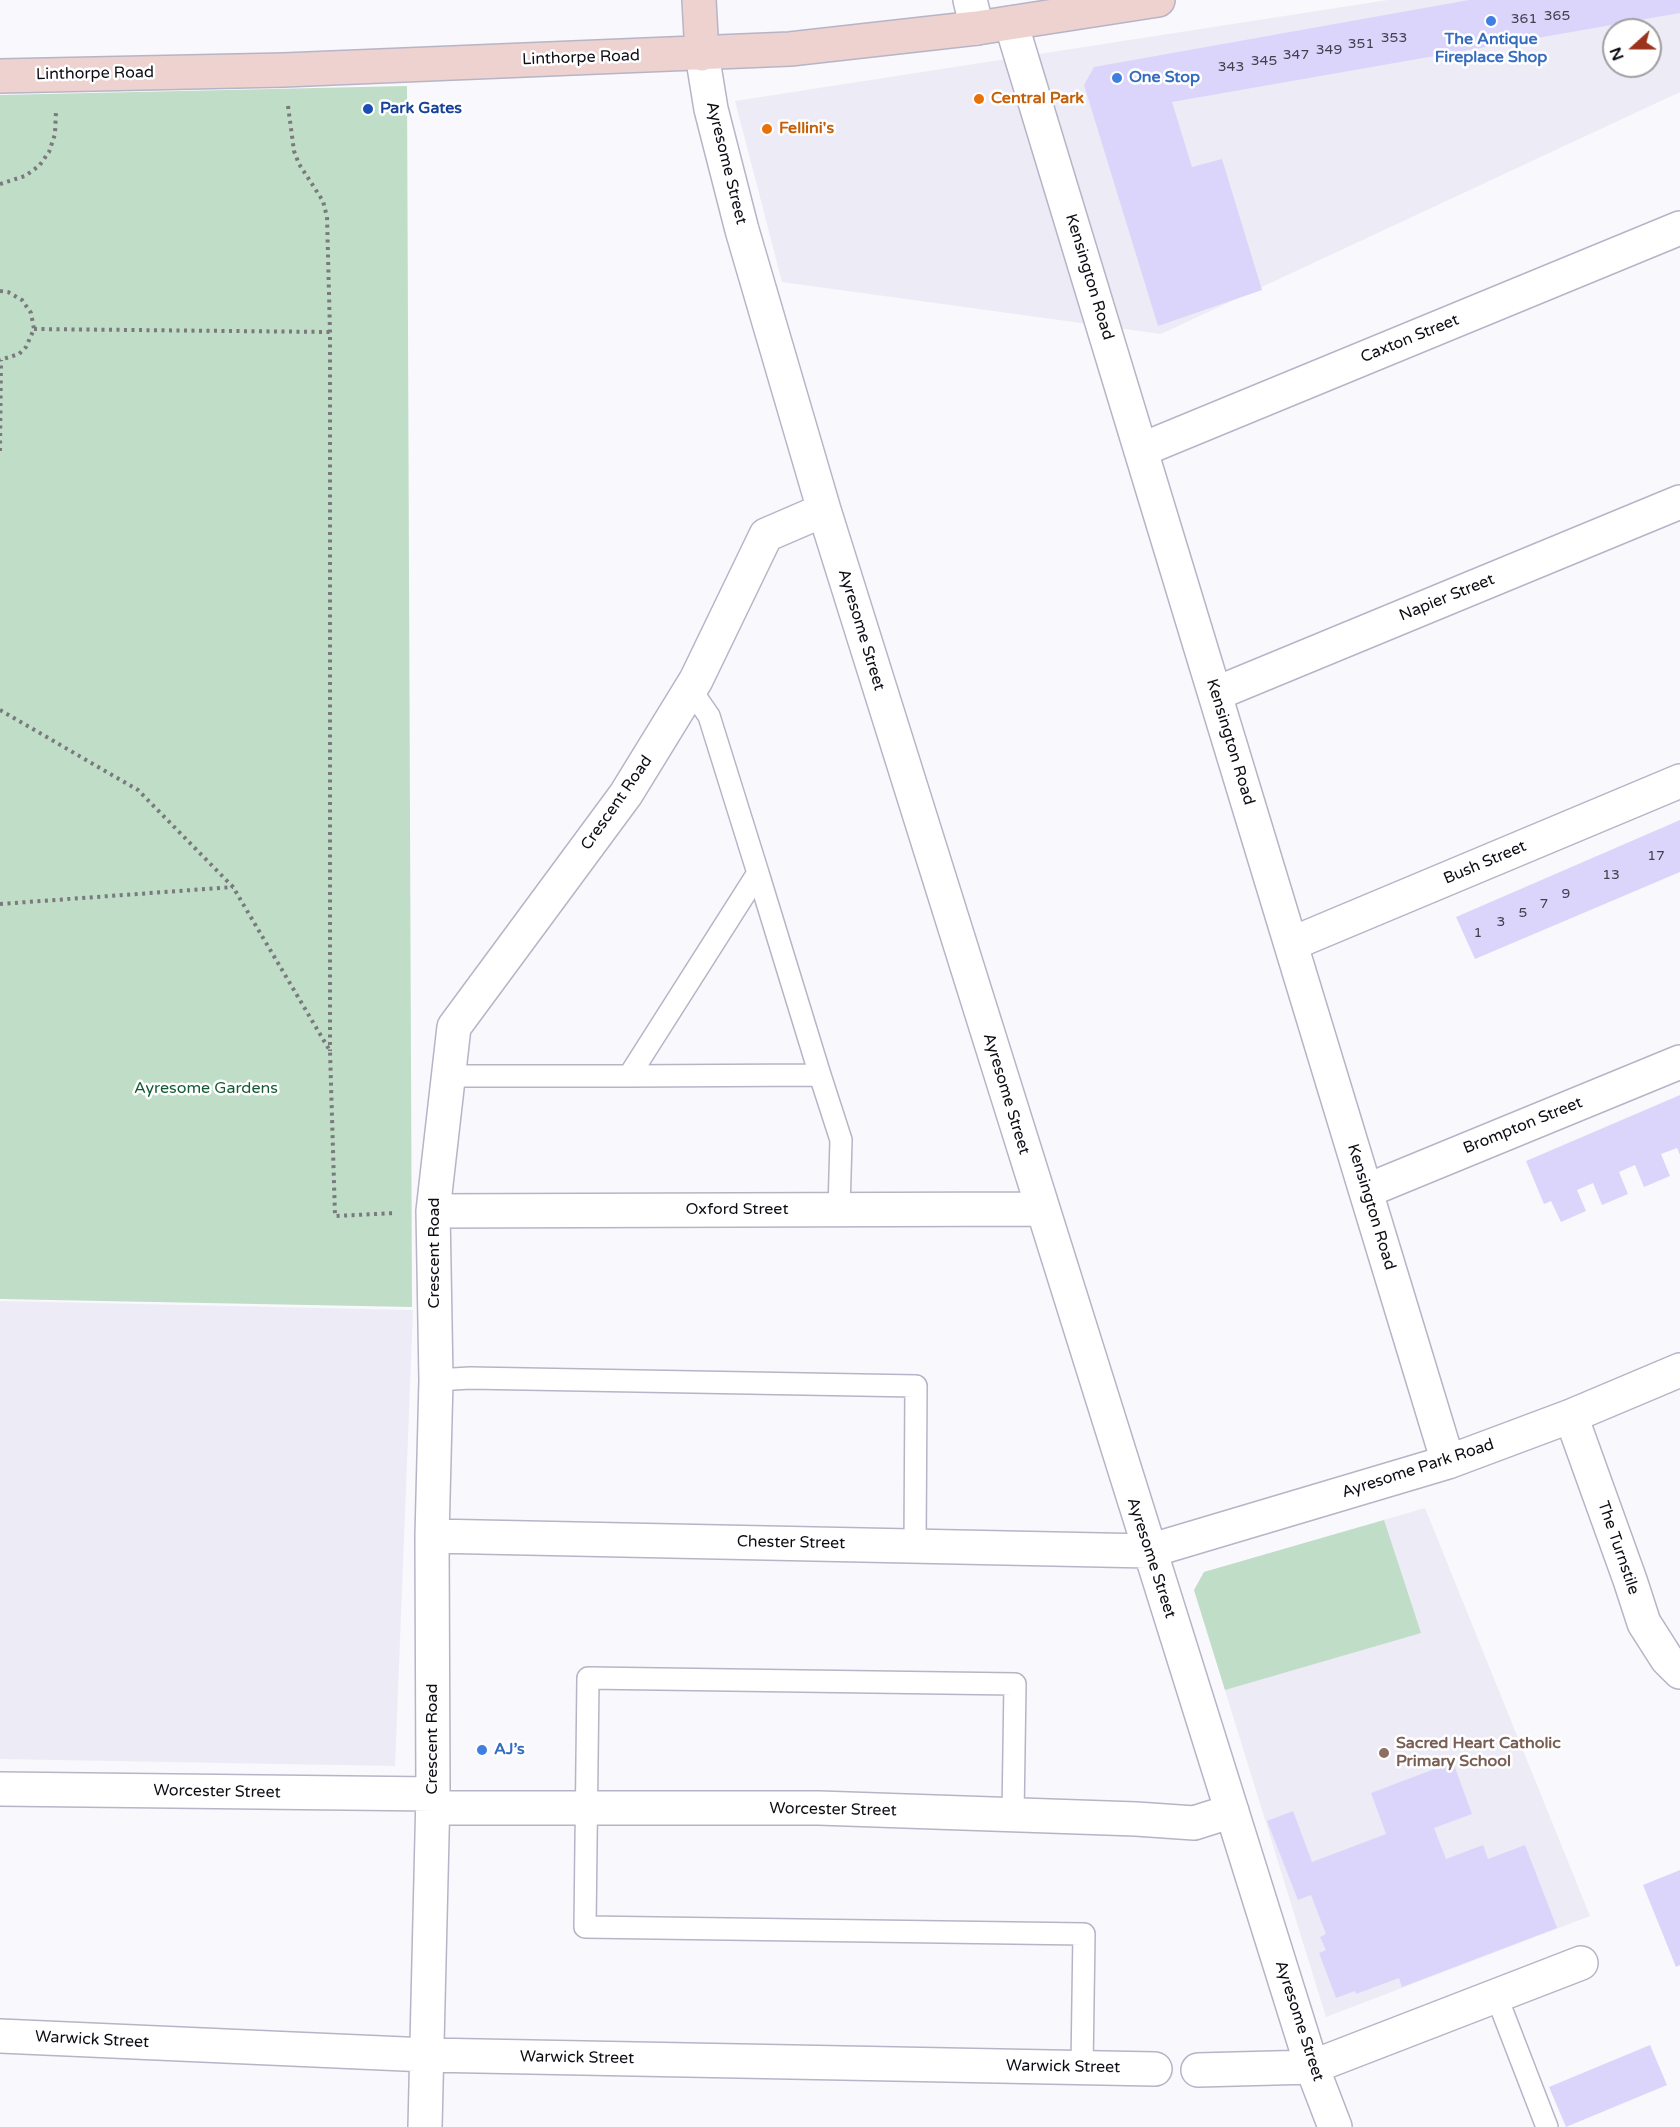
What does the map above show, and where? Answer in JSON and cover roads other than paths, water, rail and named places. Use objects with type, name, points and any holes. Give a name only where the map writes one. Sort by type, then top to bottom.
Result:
[{"type":"main road","points":[[699,0],[702,54]]},
{"type":"main road","name":"Linthorpe Road","points":[[0,76],[284,70],[790,49],[973,14],[1011,23],[1158,0]]},
{"type":"street","name":"Kensington Road","points":[[1011,23],[1448,1462]]},
{"type":"street","name":"Ayresome Street","points":[[702,54],[711,109],[742,230],[824,510],[1312,2067],[1335,2127]]},
{"type":"street","name":"Caxton Street","points":[[1141,450],[1680,228]]},
{"type":"street","name":"Napier Street","points":[[1215,694],[1680,502]]},
{"type":"street","name":"Crescent Road","points":[[425,2127],[433,1801],[432,1536],[436,1380],[433,1211],[454,1027],[626,794],[691,690],[766,535],[824,510]]},
{"type":"street","name":"Bush Street","points":[[1291,944],[1680,781]]},
{"type":"street","name":"Brompton Street","points":[[1366,1191],[1680,1062]]},
{"type":"street","name":"Oxford Street","points":[[433,1211],[1042,1209]]},
{"type":"street","name":"Ayresome Park Road","points":[[1149,1551],[1448,1462],[1571,1416],[1680,1370]]},
{"type":"street","name":"The Turnstile","points":[[1571,1416],[1644,1623],[1666,1659],[1680,1672]]},
{"type":"street","name":"Chester Street","points":[[432,1536],[1149,1551]]},
{"type":"street","name":"Worcester Street","points":[[0,1789],[433,1801],[586,1808],[819,1808],[1194,1823],[1232,1811]]},
{"type":"street","points":[[1198,2070],[1312,2067],[1581,1963]]},
{"type":"street","name":"Warwick Street","points":[[0,2036],[427,2055],[1155,2069]]},
{"type":"lane","points":[[691,690],[709,716],[841,1140],[839,1210]]},
{"type":"lane","points":[[629,1076],[758,873]]},
{"type":"lane","points":[[449,1076],[820,1075]]},
{"type":"lane","points":[[436,1380],[470,1378],[915,1386],[915,1545]]},
{"type":"lane","points":[[1013,1815],[1015,1684],[588,1678],[585,1927],[1084,1934],[1082,2067]]},
{"type":"lane","points":[[1496,1995],[1547,2127]]},
{"type":"place","name":"The Antique Fireplace Shop","points":[[1491,21]]},
{"type":"place","name":"One Stop","points":[[1117,78]]},
{"type":"place","name":"Central Park","points":[[979,99]]},
{"type":"place","name":"Park Gates","points":[[368,109]]},
{"type":"place","name":"Fellini's","points":[[767,129]]},
{"type":"place","name":"AJ’s","points":[[482,1750]]},
{"type":"place","name":"Sacred Heart Catholic Primary School","points":[[1384,1753]]},
{"type":"park label","name":"Ayresome Gardens","points":[[206,1089]]}]
